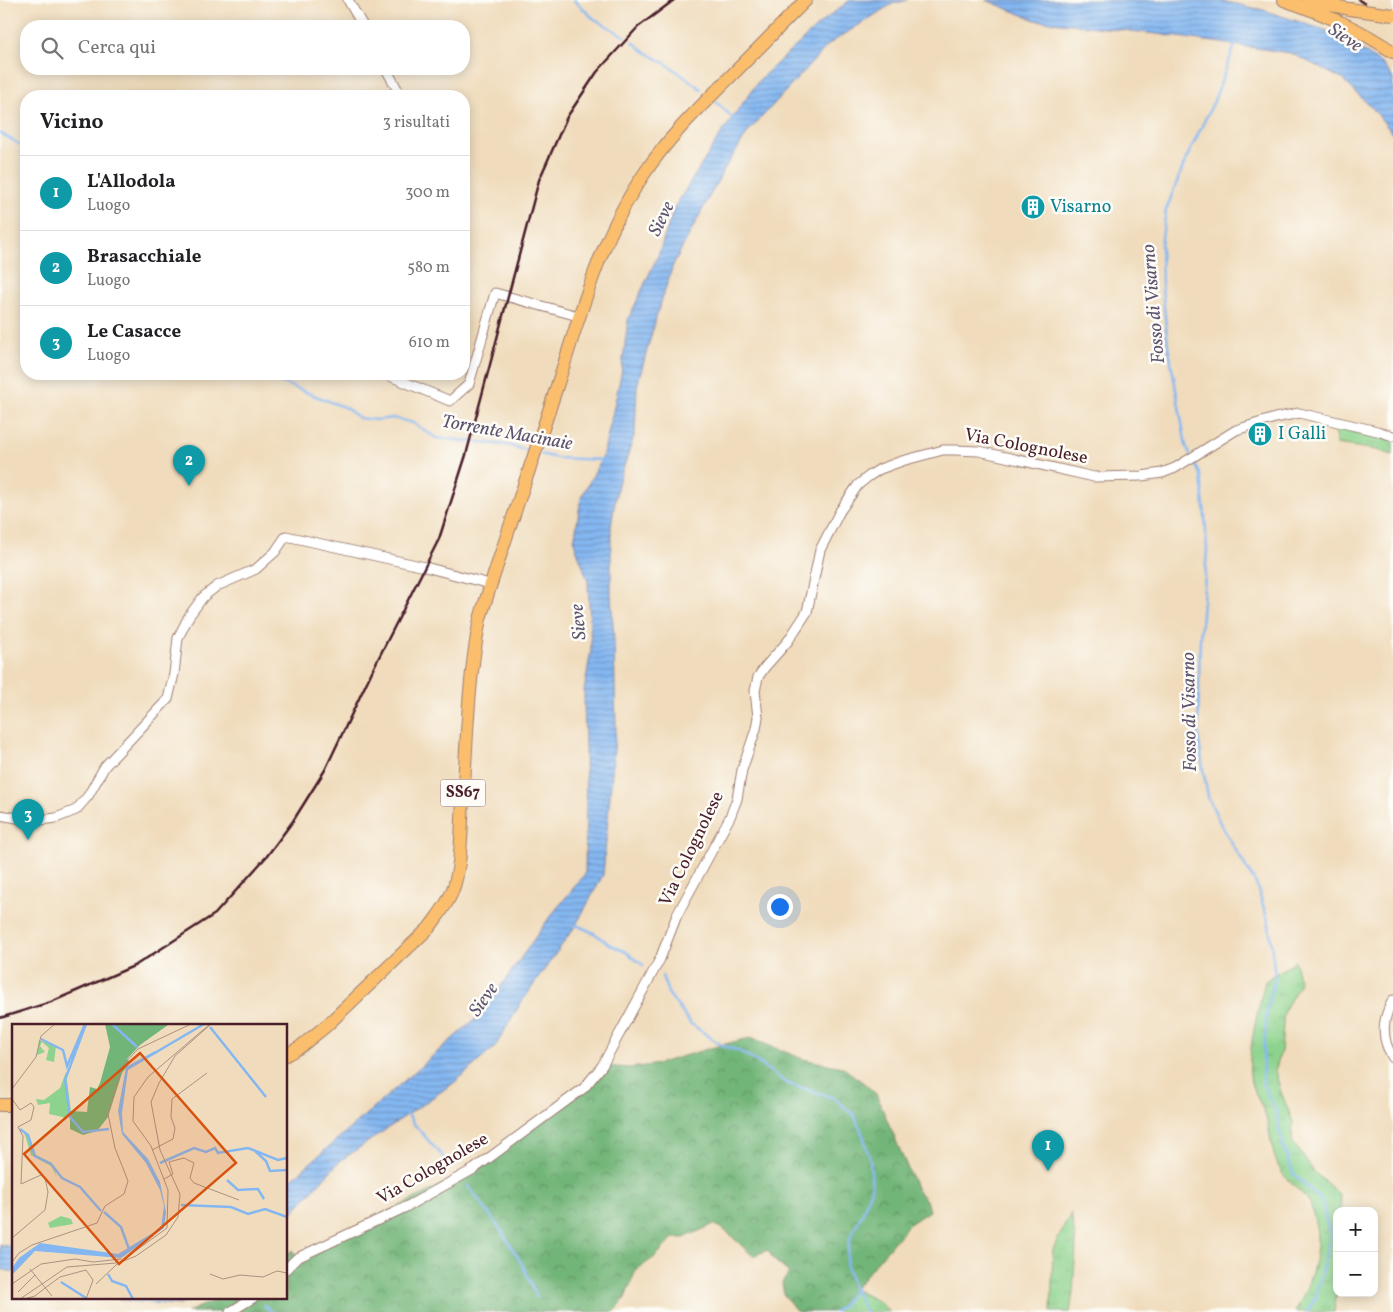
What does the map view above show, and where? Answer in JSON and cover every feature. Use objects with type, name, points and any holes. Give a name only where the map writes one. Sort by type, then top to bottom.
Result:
[{"type":"main road","name":"SS67","points":[[288,1054],[326,1026],[429,928],[452,892],[460,846],[474,649],[480,619],[578,316],[606,242],[644,174],[668,143],[702,104],[806,0]]},
{"type":"main road","points":[[1284,0],[1333,19],[1372,38],[1393,52]]},
{"type":"main road","points":[[1308,0],[1349,9],[1393,15]]},
{"type":"street","points":[[348,0],[360,20]]},
{"type":"street","points":[[389,75],[397,90]]},
{"type":"street","points":[[399,380],[450,401],[469,384],[495,293],[578,316]]},
{"type":"street","name":"Via Colognolese","points":[[288,1267],[297,1258],[404,1208],[474,1169],[584,1088],[602,1066],[660,960],[677,915],[730,817],[737,799],[742,770],[756,729],[758,717],[756,691],[758,677],[800,625],[807,612],[820,550],[840,511],[858,486],[869,476],[880,469],[902,461],[943,450],[978,452],[1094,477],[1142,476],[1162,473],[1175,468],[1236,430],[1261,421],[1294,414],[1316,417],[1393,436]]},
{"type":"street","points":[[0,815],[34,821],[56,818],[76,810],[88,796],[105,766],[168,699],[174,674],[178,638],[189,616],[203,597],[217,586],[256,569],[275,552],[286,536],[425,567],[490,584]]},
{"type":"street","points":[[1393,1000],[1384,1022],[1383,1036],[1387,1049],[1393,1058]]},
{"type":"street","points":[[230,1312],[249,1300]]},
{"type":"green space","points":[[1336,422],[1393,436],[1393,455],[1377,450],[1336,444]]},
{"type":"green space","points":[[1295,961],[1300,983],[1284,1011],[1281,1051],[1275,1071],[1293,1122],[1292,1141],[1314,1172],[1339,1194],[1341,1207],[1333,1207],[1333,1297],[1336,1297],[1334,1312],[1295,1312],[1311,1277],[1316,1252],[1316,1226],[1309,1202],[1286,1177],[1277,1163],[1266,1117],[1252,1086],[1250,1075],[1251,1048],[1265,981]]},
{"type":"green space","points":[[750,1038],[803,1059],[842,1067],[865,1084],[876,1094],[917,1190],[926,1200],[929,1211],[908,1225],[854,1289],[844,1304],[834,1312],[797,1312],[784,1295],[782,1283],[789,1273],[774,1260],[768,1250],[753,1256],[727,1232],[714,1224],[684,1238],[673,1238],[655,1257],[636,1270],[625,1298],[614,1312],[188,1312],[215,1300],[288,1300],[288,1253],[292,1250],[297,1257],[474,1169],[584,1088],[602,1066],[630,1068],[653,1065]]},
{"type":"green space","points":[[1071,1213],[1076,1245],[1070,1312],[1051,1312],[1053,1249]]},
{"type":"green space","points":[[854,1289],[881,1303],[889,1312],[834,1312],[844,1304]]},
{"type":"water","name":"Sieve","points":[[850,0],[908,0],[892,4],[829,44],[749,131],[723,171],[673,265],[637,386],[635,433],[618,484],[611,526],[611,593],[616,727],[603,875],[576,925],[520,1004],[495,1047],[455,1082],[340,1161],[288,1217],[288,1182],[482,1013],[549,918],[585,874],[584,691],[591,650],[588,581],[574,542],[581,498],[603,456],[621,375],[628,320],[659,253],[674,208],[721,134],[760,79],[823,21]]},
{"type":"water","name":"Sieve","points":[[986,0],[1218,0],[1263,10],[1343,36],[1383,65],[1393,78],[1393,134],[1374,110],[1342,79],[1291,53],[1157,34],[1035,20]]},
{"type":"water","points":[[0,1244],[12,1247],[12,1272],[0,1269]]},
{"type":"water","points":[[124,1300],[193,1300],[180,1305]]},
{"type":"waterway","points":[[574,0],[593,18],[624,36]]},
{"type":"waterway","points":[[633,42],[701,89]]},
{"type":"waterway","name":"Fosso di Visarno","points":[[1190,454],[1186,446],[1168,345],[1162,288],[1161,245],[1166,210],[1186,159],[1214,101],[1235,45]]},
{"type":"waterway","points":[[716,102],[735,120]]},
{"type":"waterway","name":"Torrente Macinaie","points":[[0,133],[20,145]]},
{"type":"waterway","name":"Torrente Macinaie","points":[[275,380],[346,408],[359,418],[377,420],[393,418],[413,423],[436,438],[506,445],[530,451]]},
{"type":"waterway","name":"Torrente Macinaie","points":[[540,454],[557,458],[604,460]]},
{"type":"waterway","name":"Fosso di Visarno","points":[[1195,464],[1201,476],[1207,550],[1200,639],[1198,735],[1202,763],[1208,797],[1220,823],[1256,884],[1269,924],[1275,977],[1267,1010],[1263,1085],[1276,1111],[1282,1143],[1293,1173],[1321,1200],[1330,1235],[1316,1297],[1307,1312]]},
{"type":"waterway","points":[[576,925],[594,933],[609,944],[626,952],[643,965]]},
{"type":"waterway","points":[[662,976],[668,993],[690,1023],[721,1045],[739,1051],[756,1061],[786,1083],[834,1098],[854,1115],[864,1138],[870,1160],[872,1186],[863,1212],[850,1238],[846,1264],[854,1289],[844,1304],[834,1312]]},
{"type":"waterway","points":[[407,1113],[413,1123],[452,1167]]},
{"type":"waterway","points":[[468,1186],[499,1227],[522,1264],[537,1297]]},
{"type":"waterway","points":[[854,1289],[866,1312]]},
{"type":"waterway","points":[[264,1305],[272,1312]]},
{"type":"railway","points":[[0,1018],[51,1002],[136,965],[215,914],[267,856],[293,821],[325,770],[374,667],[439,539],[466,455],[539,180],[567,117],[597,72],[638,27],[674,0]]},
{"type":"railway","points":[[1359,0],[1365,4]]},
{"type":"place","name":"Visarno","points":[[1033,207]]},
{"type":"place","name":"I Galli","points":[[1260,434]]},
{"type":"place","name":"Brasacchiale","points":[[189,486]]},
{"type":"place","name":"Le Casacce","points":[[28,840]]},
{"type":"place","name":"L'Allodola","points":[[1048,1171]]}]
